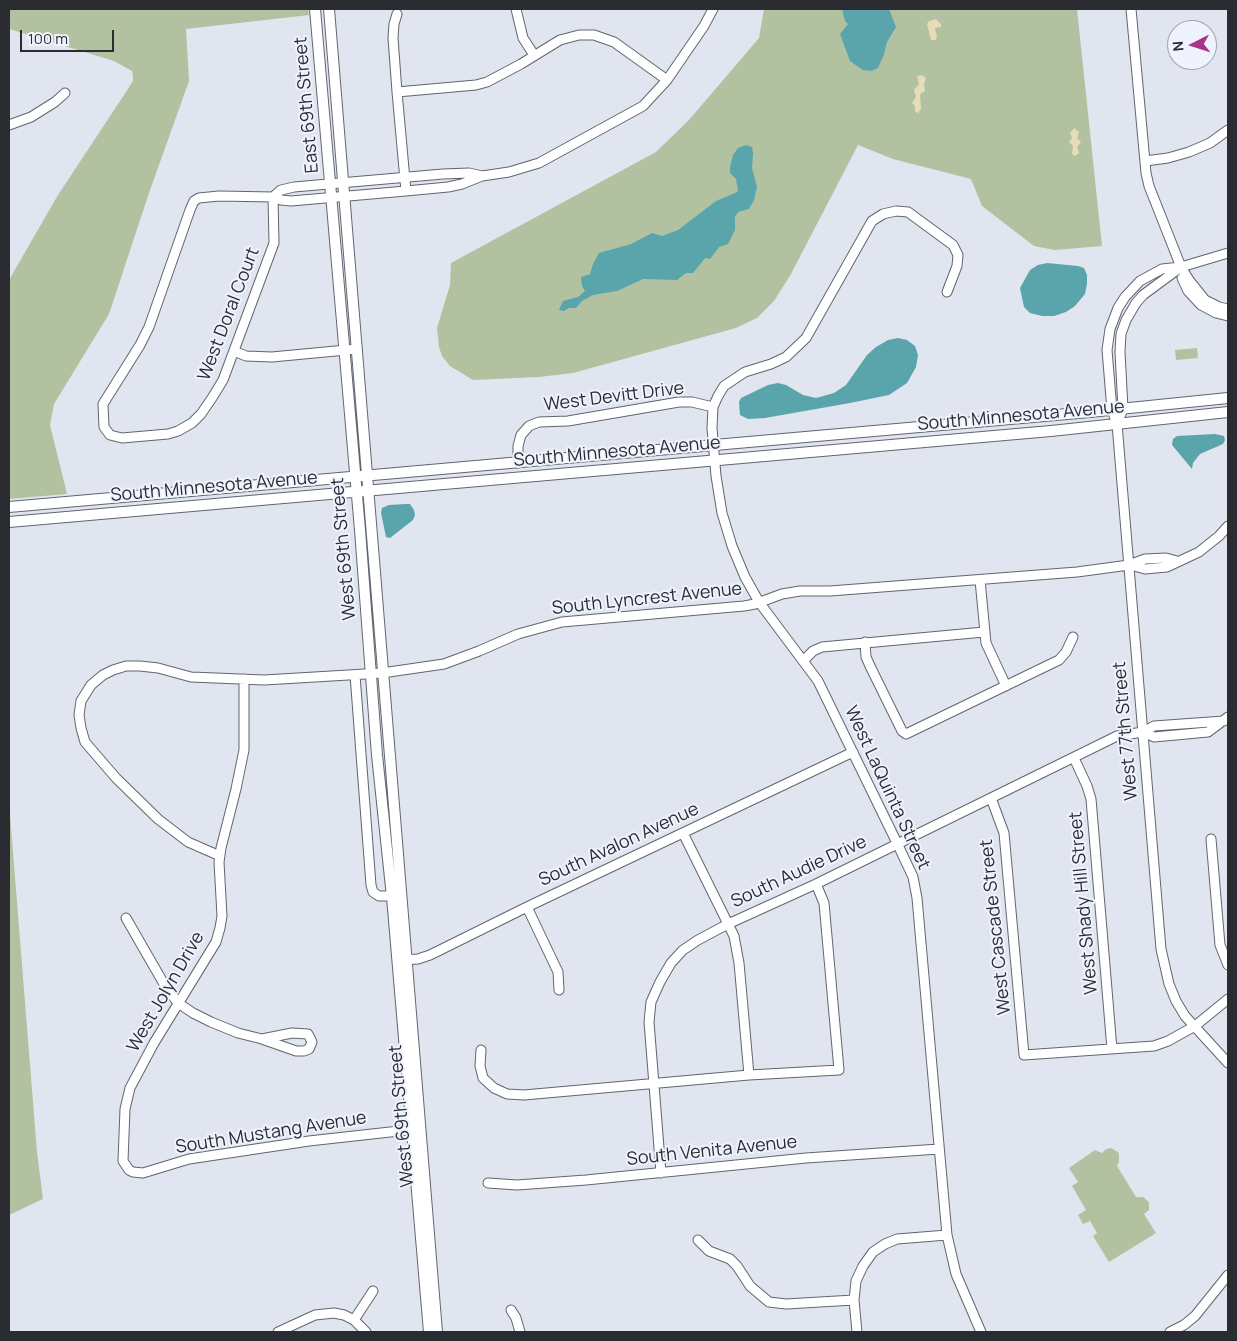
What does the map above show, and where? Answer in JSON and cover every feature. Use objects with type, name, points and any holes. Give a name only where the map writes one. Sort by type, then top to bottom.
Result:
[{"type":"main road","name":"East 69th Street","points":[[315,9],[331,198]]},
{"type":"main road","name":"East 69th Street","points":[[329,9],[344,197]]},
{"type":"main road","name":"West 69th Street","points":[[344,197],[382,672],[401,960],[437,1332]]},
{"type":"main road","name":"West 69th Street","points":[[331,198],[370,674],[396,896]]},
{"type":"main road","name":"South Minnesota Avenue","points":[[9,507],[958,424],[1228,398]]},
{"type":"main road","name":"South Minnesota Avenue","points":[[9,522],[1117,424],[1228,412]]},
{"type":"main road","name":"West 69th Street","points":[[416,1129],[429,1332]]},
{"type":"street","points":[[516,9],[523,38],[534,55]]},
{"type":"street","points":[[482,176],[469,173],[330,184],[281,190],[273,197],[291,201],[448,187],[482,176],[509,172],[539,164],[643,106],[667,80],[704,26],[713,9]]},
{"type":"street","points":[[1131,9],[1149,186],[1181,268],[1184,284],[1195,299],[1208,310],[1228,316]]},
{"type":"street","points":[[398,14],[394,24],[393,38],[406,192]]},
{"type":"street","points":[[398,92],[476,85],[487,82],[569,36],[594,35],[614,42],[667,80]]},
{"type":"street","points":[[9,125],[37,113],[55,102],[65,93]]},
{"type":"street","points":[[1145,161],[1168,158],[1189,152],[1210,143],[1228,130]]},
{"type":"street","name":"West Doral Court","points":[[205,196],[273,197],[274,243],[223,380],[212,398],[200,414],[185,428],[168,434],[122,438],[114,437],[106,432],[102,419],[103,404],[140,345],[149,327],[194,201],[205,196]]},
{"type":"street","points":[[713,408],[724,386],[745,372],[786,357],[806,338],[872,221],[883,214],[896,211],[908,212],[953,245],[958,255],[957,266],[947,292]]},
{"type":"street","name":"West 77th Street","points":[[1228,252],[1181,268],[1162,269],[1147,276],[1132,288],[1118,308],[1110,329],[1107,350],[1112,410],[1117,424],[1161,949],[1169,984],[1176,1001],[1194,1026],[1228,1063]]},
{"type":"street","points":[[1181,268],[1194,288],[1205,300],[1228,309]]},
{"type":"street","name":"West 77th Street","points":[[1117,424],[1123,409],[1120,352],[1121,334],[1126,320],[1143,295],[1181,268]]},
{"type":"street","points":[[234,351],[246,356],[272,357],[357,349]]},
{"type":"street","name":"West Devitt Drive","points":[[518,463],[518,446],[521,434],[529,426],[539,422],[568,421],[679,402],[692,402],[713,408]]},
{"type":"street","name":"West LaQuinta Street","points":[[713,408],[714,460],[722,513],[732,546],[745,577],[760,602],[818,682],[897,842],[912,877],[917,898],[947,1235],[956,1274],[981,1332]]},
{"type":"street","name":"South Lyncrest Avenue","points":[[220,856],[180,837],[140,804],[85,742],[79,715],[81,701],[92,685],[103,675],[126,666],[158,668],[191,677],[286,680],[424,668],[444,664],[518,634],[562,622],[744,606],[782,594],[800,591],[830,591],[980,580],[1077,572],[1129,565],[1145,569],[1167,567],[1199,552],[1220,536],[1227,528]]},
{"type":"street","points":[[980,580],[986,643],[1006,686]]},
{"type":"street","points":[[803,661],[813,651],[822,647],[984,632]]},
{"type":"street","points":[[865,642],[866,657],[870,666],[902,731],[906,734],[1060,660],[1073,637]]},
{"type":"street","points":[[354,675],[371,885],[373,892],[379,896],[396,896]]},
{"type":"street","name":"West Jolyn Drive","points":[[129,1170],[124,1161],[123,1151],[125,1109],[130,1088],[154,1042],[216,942],[220,928],[222,916],[220,856],[244,750],[244,679]]},
{"type":"street","name":"South Audie Drive","points":[[661,1173],[650,1022],[651,1002],[671,963],[683,950],[728,924],[816,884],[897,842],[1117,736],[1143,732],[1154,726],[1226,719]]},
{"type":"street","name":"South Avalon Avenue","points":[[401,960],[430,955],[526,907],[853,752]]},
{"type":"street","name":"West Shady Hill Street","points":[[1074,758],[1091,799],[1112,1049]]},
{"type":"street","name":"West Cascade Street","points":[[991,798],[1004,833],[1024,1055],[1112,1049]]},
{"type":"street","points":[[683,833],[734,936],[737,947],[749,1075]]},
{"type":"street","points":[[1211,839],[1220,945],[1228,965]]},
{"type":"street","points":[[481,1050],[480,1066],[483,1078],[494,1088],[507,1094],[524,1095],[749,1075],[839,1070],[824,903],[816,884]]},
{"type":"street","points":[[526,907],[558,972],[560,990]]},
{"type":"street","points":[[126,918],[164,984],[178,1003],[211,1022],[296,1052],[309,1049],[312,1042],[308,1034],[302,1033],[262,1039]]},
{"type":"street","points":[[1112,1049],[1154,1046],[1168,1041],[1194,1026],[1228,999]]},
{"type":"street","name":"South Mustang Avenue","points":[[129,1170],[143,1172],[186,1159],[309,1141],[416,1129]]},
{"type":"street","name":"South Venita Avenue","points":[[488,1183],[518,1184],[661,1173],[806,1158],[939,1149]]},
{"type":"street","points":[[857,1332],[854,1300],[856,1281],[863,1266],[873,1252],[897,1239],[947,1235]]},
{"type":"street","points":[[698,1240],[709,1251],[730,1259],[750,1286],[769,1302],[786,1304],[854,1300]]},
{"type":"street","points":[[1170,1332],[1184,1325],[1195,1316],[1228,1275]]},
{"type":"street","points":[[354,1320],[373,1291]]},
{"type":"street","points":[[511,1310],[516,1318],[520,1332]]},
{"type":"street","points":[[278,1332],[314,1315],[325,1313],[344,1315],[354,1320],[366,1332]]},
{"type":"green space","points":[[9,9],[308,9],[309,15],[186,29],[189,81],[109,314],[54,404],[50,425],[67,494],[9,499],[9,280],[58,195],[133,81],[133,76],[132,71],[114,61],[9,29]]},
{"type":"green space","points":[[764,9],[1077,9],[1102,246],[1055,250],[1034,246],[982,206],[971,179],[893,159],[858,145],[791,274],[774,301],[757,318],[736,328],[573,373],[539,377],[473,380],[450,366],[442,356],[437,328],[450,285],[451,263],[656,152],[689,120],[759,38]]},
{"type":"green space","points":[[1197,348],[1198,358],[1176,360],[1175,350]]},
{"type":"green space","points":[[9,802],[37,1152],[43,1199],[9,1215]]},
{"type":"green space","points":[[1111,1148],[1119,1153],[1117,1166],[1136,1197],[1143,1197],[1149,1202],[1149,1210],[1144,1214],[1156,1233],[1109,1262],[1093,1236],[1097,1233],[1090,1221],[1083,1224],[1078,1215],[1086,1210],[1072,1186],[1078,1182],[1069,1168],[1095,1150],[1102,1153],[1106,1149]]},
{"type":"sand","points":[[936,19],[941,24],[941,27],[935,28],[936,40],[931,40],[927,24],[929,21]]},
{"type":"sand","points":[[922,75],[926,78],[924,84],[925,91],[920,94],[921,109],[918,113],[915,112],[915,106],[912,103],[916,97],[914,90],[919,84],[917,76]]},
{"type":"sand","points":[[1074,128],[1079,132],[1077,138],[1081,142],[1077,147],[1079,153],[1075,156],[1072,154],[1073,146],[1069,142],[1072,138],[1070,133]]},
{"type":"water","points":[[842,9],[889,9],[896,27],[887,42],[878,68],[871,71],[863,70],[850,61],[840,34],[848,24],[845,21]]},
{"type":"water","points":[[746,145],[752,147],[752,168],[757,187],[754,200],[749,209],[738,212],[735,217],[735,230],[728,244],[719,247],[710,259],[705,258],[693,273],[686,273],[677,280],[643,279],[617,291],[593,295],[582,301],[576,308],[569,308],[564,311],[559,310],[563,301],[578,297],[585,291],[582,286],[581,277],[590,274],[599,253],[631,244],[652,233],[662,236],[678,230],[716,201],[738,191],[736,179],[730,173],[730,167],[733,155],[738,148]]},
{"type":"water","points":[[1047,263],[1078,266],[1084,268],[1087,275],[1085,294],[1075,306],[1066,312],[1054,316],[1030,313],[1024,307],[1020,288],[1030,270],[1038,265]]},
{"type":"water","points":[[898,338],[907,340],[915,346],[918,355],[916,367],[907,383],[889,395],[765,418],[748,419],[740,415],[739,402],[741,398],[768,385],[778,383],[786,385],[803,395],[816,398],[834,393],[846,385],[867,355],[876,347],[888,340]]},
{"type":"water","points":[[1215,434],[1224,436],[1223,444],[1200,454],[1193,463],[1192,469],[1172,445],[1173,439],[1177,436]]},
{"type":"water","points":[[410,504],[415,515],[413,520],[390,538],[386,537],[381,513],[382,508],[389,505]]}]
